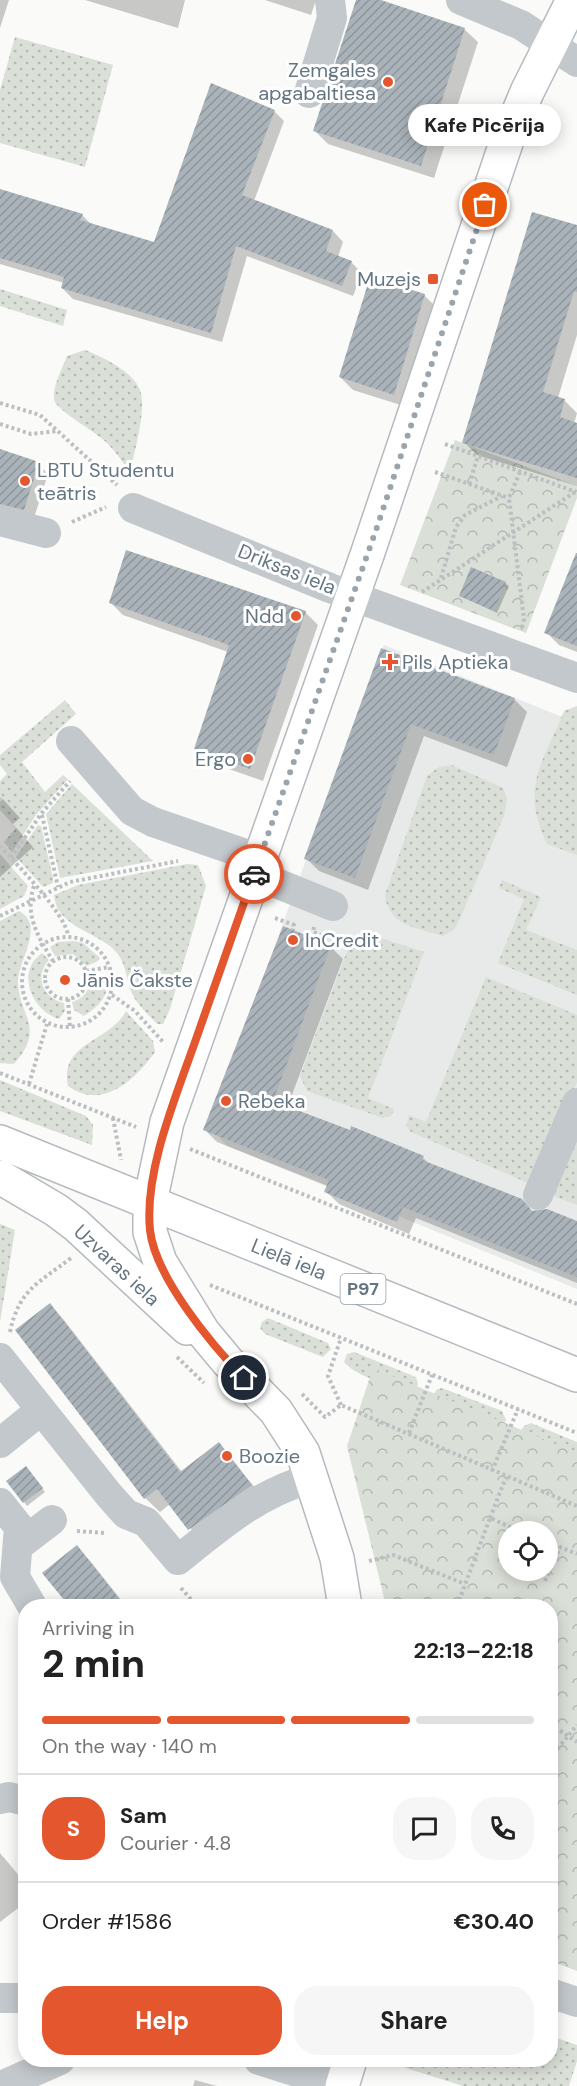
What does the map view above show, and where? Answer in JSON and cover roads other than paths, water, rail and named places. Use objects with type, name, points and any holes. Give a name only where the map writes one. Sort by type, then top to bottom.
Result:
[{"type":"main road","name":"Uzvaras iela","points":[[228,1362],[192,1316],[160,1262],[150,1232],[150,1202],[163,1138],[353,596],[507,140],[573,0]]},
{"type":"main road","name":"Lielā iela","points":[[0,1142],[577,1375]]},
{"type":"main road","name":"Uzvaras iela","points":[[0,1177],[56,1209],[76,1225],[174,1317],[228,1362],[276,1411],[303,1453],[337,1558],[344,1599]]},
{"type":"main road","points":[[341,2086],[348,2067]]},
{"type":"street","points":[[309,93],[332,18],[330,0]]},
{"type":"street","points":[[461,0],[521,25],[577,62]]},
{"type":"street","name":"Driksas iela","points":[[124,499],[353,596],[577,678]]},
{"type":"street","points":[[0,521],[46,533]]},
{"type":"street","points":[[79,750],[132,812],[257,866],[333,906]]},
{"type":"street","points":[[538,1195],[577,1103]]},
{"type":"street","points":[[0,1358],[126,1514],[146,1522],[178,1560],[249,1504],[279,1488],[311,1478]]},
{"type":"street","points":[[0,1443],[41,1410]]},
{"type":"street","points":[[0,1503],[19,1527],[15,1577],[28,1599]]},
{"type":"street","points":[[18,1546],[52,1520]]},
{"type":"street","points":[[0,1799],[9,1797],[18,1799]]},
{"type":"street","points":[[558,1996],[577,2002]]},
{"type":"street","points":[[0,1998],[18,1998]]},
{"type":"street","points":[[1,2086],[44,2067]]},
{"type":"street","points":[[282,2067],[341,2086]]},
{"type":"place","name":"Zemgales apgabaltiesa","points":[[388,82]]},
{"type":"place","name":"Kafe Picērija","points":[[485,205]]},
{"type":"place","name":"Muzejs","points":[[433,279]]},
{"type":"place","name":"LBTU Studentu teātris","points":[[25,481]]},
{"type":"place","name":"Ndd","points":[[296,616]]},
{"type":"place","name":"Pils Aptieka","points":[[390,662]]},
{"type":"place","name":"Ergo","points":[[248,759]]},
{"type":"place","name":"InCredit","points":[[293,940]]},
{"type":"place","name":"Jānis Čakste","points":[[65,980]]},
{"type":"place","name":"Rebeka","points":[[226,1101]]},
{"type":"place","name":"Boozie","points":[[227,1456]]}]
